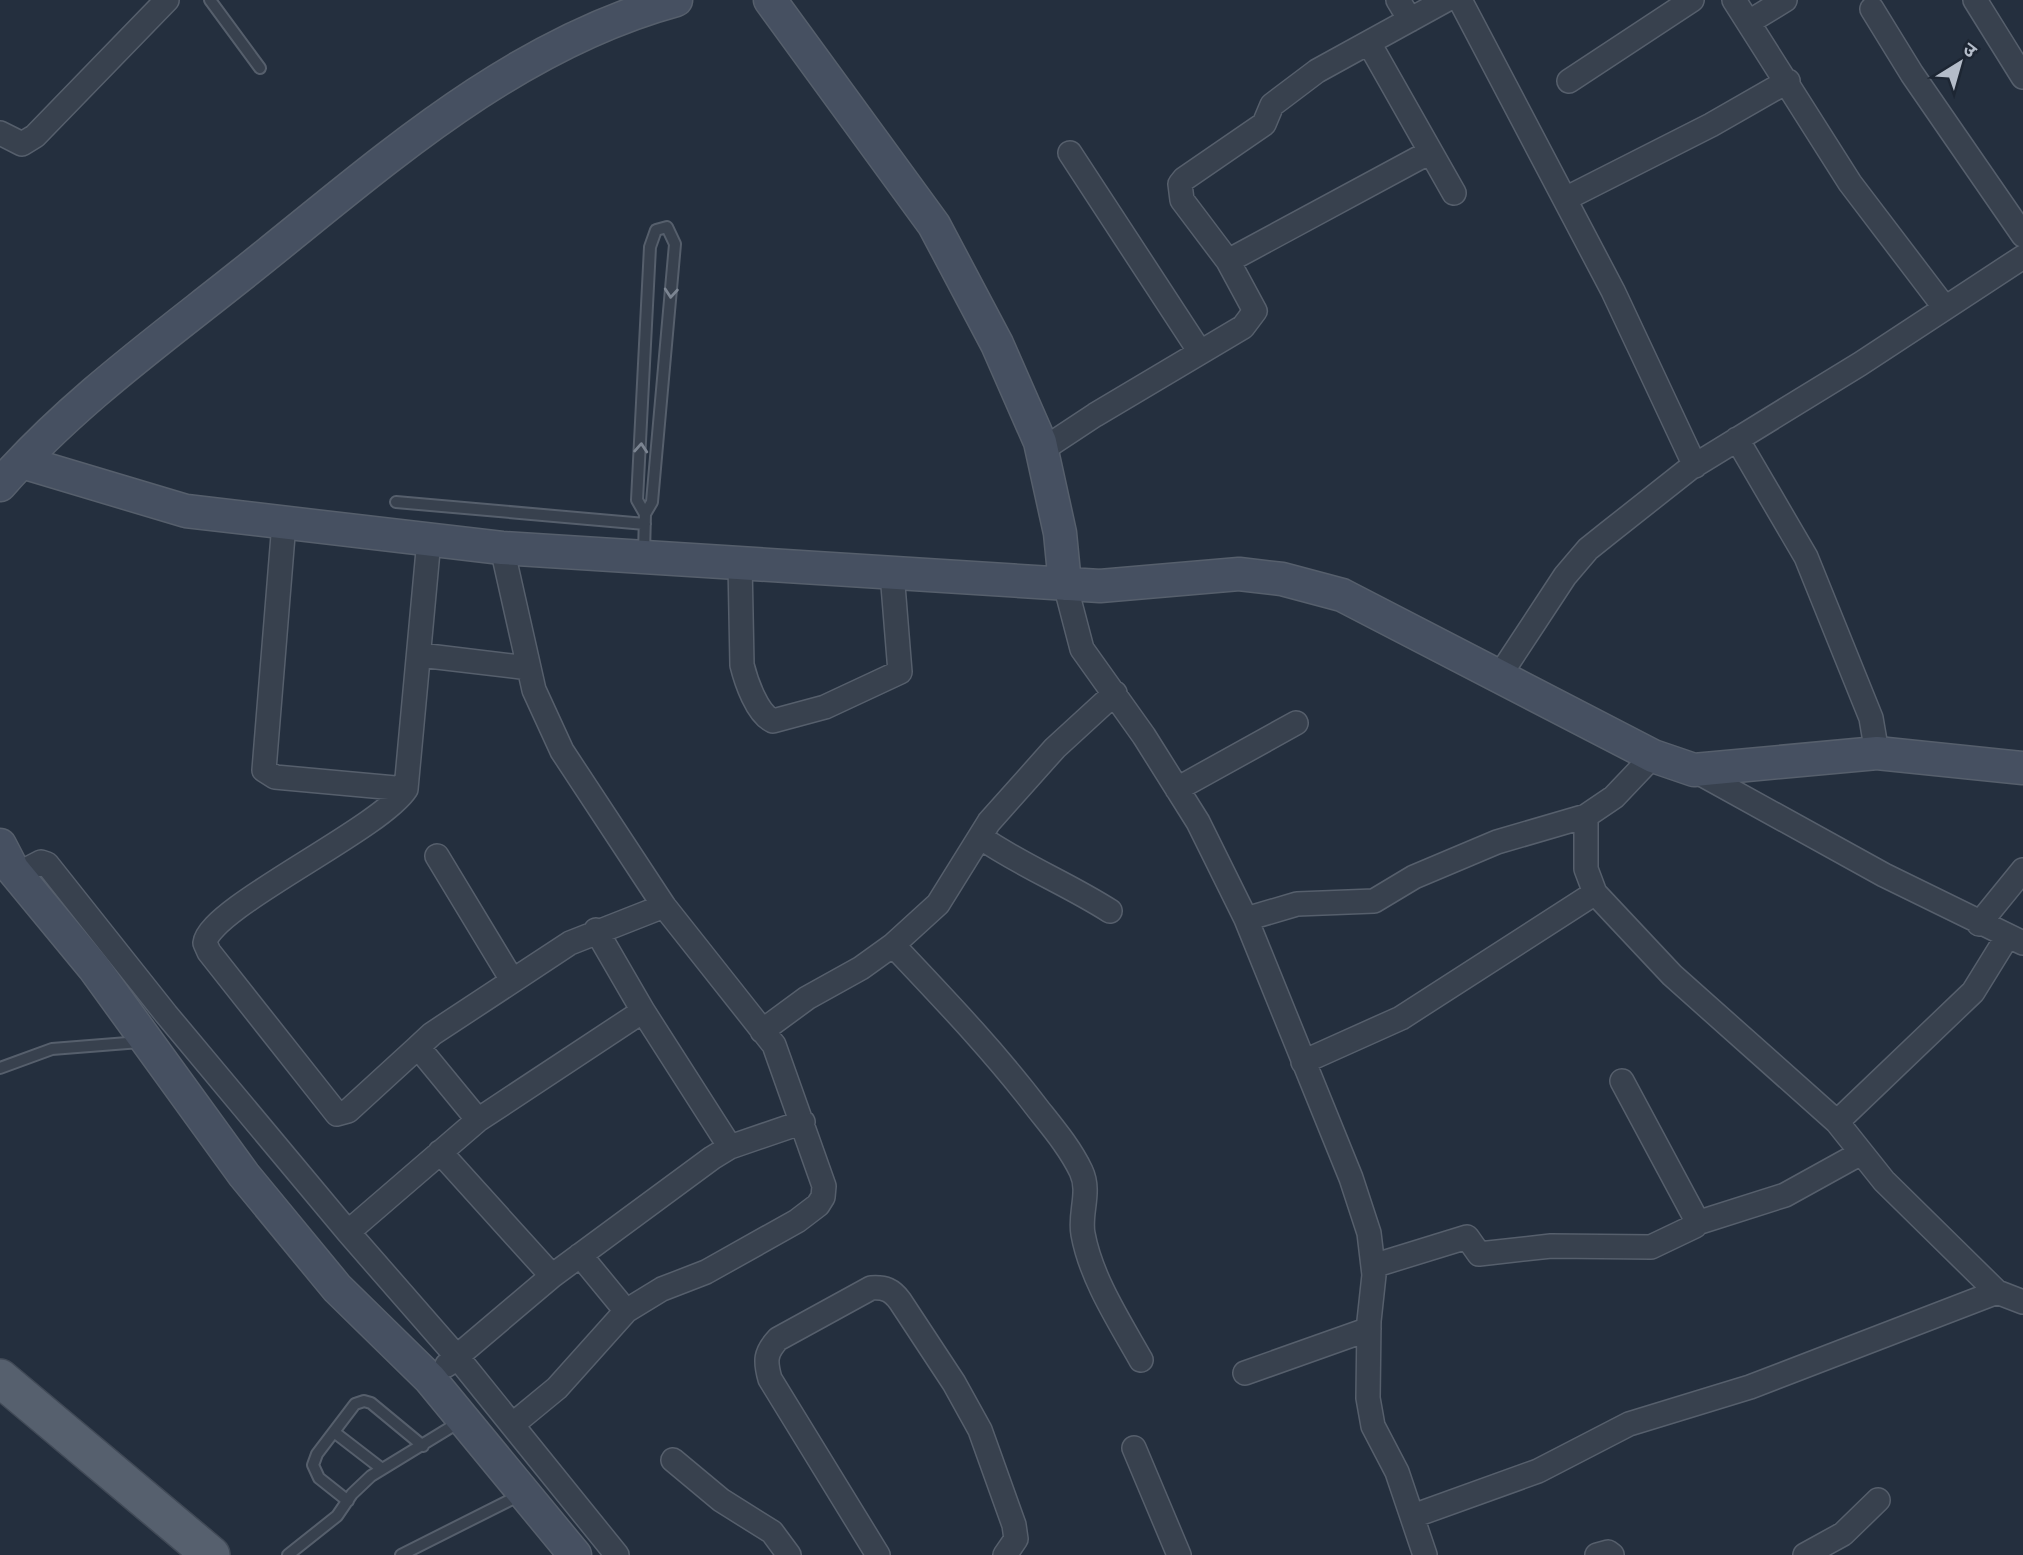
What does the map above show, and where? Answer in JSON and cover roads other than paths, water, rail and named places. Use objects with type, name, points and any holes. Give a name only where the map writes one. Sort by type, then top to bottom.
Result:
[{"type":"main road","points":[[0,1378],[112,1486],[177,1555]]},
{"type":"main road","points":[[0,1408],[211,1555]]},
{"type":"street","points":[[0,133],[22,144],[36,136],[167,0]]},
{"type":"street","points":[[8,472],[93,393],[468,98],[546,51],[636,11],[676,0]]},
{"type":"street","points":[[770,0],[934,225],[996,344],[1042,450],[1060,533],[1065,584],[1082,649],[1115,693],[1198,822],[1247,919],[1351,1178],[1369,1233],[1373,1266],[1368,1398],[1373,1426],[1397,1472],[1425,1555]]},
{"type":"street","points":[[1398,0],[1410,20]]},
{"type":"street","points":[[1042,450],[1244,327],[1255,311],[1228,261],[1182,200],[1180,184],[1264,124],[1277,101],[1317,71],[1446,0]]},
{"type":"street","points":[[1460,0],[1613,291],[1695,466]]},
{"type":"street","points":[[1569,81],[1692,0]]},
{"type":"street","points":[[1734,0],[1788,81],[1850,183],[1945,308]]},
{"type":"street","points":[[1749,22],[1785,0]]},
{"type":"street","points":[[1975,0],[2023,77]]},
{"type":"street","points":[[1872,9],[1912,74],[2023,235]]},
{"type":"street","points":[[1369,43],[1454,193]]},
{"type":"street","points":[[1565,199],[1788,81]]},
{"type":"street","points":[[1228,261],[1430,152]]},
{"type":"street","points":[[1070,153],[1200,352]]},
{"type":"street","points":[[1499,678],[1565,576],[1588,549],[1695,466],[2023,257]]},
{"type":"street","points":[[1737,439],[1806,557],[1871,718],[1877,753]]},
{"type":"street","points":[[8,472],[186,511],[502,548],[1100,586],[1239,574],[1282,579],[1342,595],[1653,756],[1694,769],[1809,835],[2015,940],[1972,992],[1837,1122]]},
{"type":"street","points":[[284,523],[264,770],[275,777],[406,789]]},
{"type":"street","points":[[429,540],[406,789],[390,808],[297,867],[214,927],[205,943],[209,952],[337,1114],[348,1111],[418,1047],[512,980],[570,943],[596,930],[664,906]]},
{"type":"street","points":[[502,548],[534,690],[562,751],[664,906],[774,1045],[824,1186],[823,1197],[818,1205],[797,1221],[706,1272],[662,1289],[626,1311],[557,1388],[512,1425]]},
{"type":"street","points":[[740,563],[742,665],[745,679],[764,715],[773,721],[825,707],[900,671],[892,573]]},
{"type":"street","points":[[420,656],[529,668]]},
{"type":"street","points":[[762,1031],[807,998],[861,968],[893,945],[938,904],[980,837],[1023,782],[1115,693]]},
{"type":"street","points":[[1177,789],[1296,723]]},
{"type":"street","points":[[1694,769],[1877,753],[2023,768]]},
{"type":"street","points":[[1247,919],[1297,904],[1374,901],[1414,877],[1497,842],[1586,816],[1614,797],[1653,756]]},
{"type":"street","points":[[1586,816],[1586,869],[1595,893],[1672,975],[1837,1122],[1884,1181],[1997,1292],[2023,1302]]},
{"type":"street","points":[[980,837],[1008,856],[1082,892],[1110,911]]},
{"type":"street","points":[[0,845],[28,868],[94,968],[244,1175],[337,1288],[445,1367],[512,1425],[617,1555]]},
{"type":"street","points":[[437,856],[512,980]]},
{"type":"street","points":[[28,868],[57,875],[166,1014],[384,1276],[445,1367],[464,1419],[575,1555]]},
{"type":"street","points":[[1979,924],[2023,870]]},
{"type":"street","points":[[1303,1062],[1401,1018],[1595,893]]},
{"type":"street","points":[[596,930],[643,1011],[730,1147]]},
{"type":"street","points":[[893,945],[1013,1077],[1082,1172],[1086,1191],[1082,1231],[1087,1250],[1121,1326],[1141,1360]]},
{"type":"street","points":[[348,1232],[478,1120],[643,1011]]},
{"type":"street","points":[[418,1047],[478,1120]]},
{"type":"street","points":[[1622,1080],[1696,1223]]},
{"type":"street","points":[[445,1367],[552,1276],[730,1147],[803,1122]]},
{"type":"street","points":[[440,1152],[552,1276]]},
{"type":"street","points":[[1373,1266],[1466,1237],[1474,1251],[1484,1254],[1551,1246],[1651,1247],[1696,1223],[1785,1195],[1861,1153]]},
{"type":"street","points":[[580,1255],[626,1311]]},
{"type":"street","points":[[878,1555],[769,1379],[765,1362],[767,1351],[778,1339],[871,1288],[883,1287],[894,1292],[901,1301],[954,1383],[979,1430],[1014,1525],[1016,1539],[1005,1555]]},
{"type":"street","points":[[1413,1516],[1538,1471],[1629,1424],[1750,1387],[1997,1292]]},
{"type":"street","points":[[1245,1373],[1369,1329]]},
{"type":"street","points":[[1134,1448],[1179,1555]]},
{"type":"street","points":[[673,1460],[721,1500],[772,1532],[789,1555]]},
{"type":"street","points":[[1805,1555],[1833,1548],[1843,1534],[1878,1500]]},
{"type":"street","points":[[1597,1555],[1608,1552],[1612,1555]]},
{"type":"lane","points":[[210,0],[260,68]]},
{"type":"lane","points":[[644,557],[645,519],[652,502],[675,244],[667,227],[656,230],[650,247],[637,500],[645,519]]},
{"type":"lane","points":[[396,502],[645,519]]},
{"type":"lane","points":[[0,1068],[52,1049],[146,1041]]},
{"type":"lane","points":[[348,1501],[319,1478],[313,1465],[317,1454],[355,1404],[364,1401],[371,1403],[423,1446]]},
{"type":"lane","points":[[288,1555],[337,1516],[348,1501],[382,1469],[464,1419]]},
{"type":"lane","points":[[334,1432],[382,1469]]},
{"type":"lane","points":[[401,1555],[524,1493]]}]
